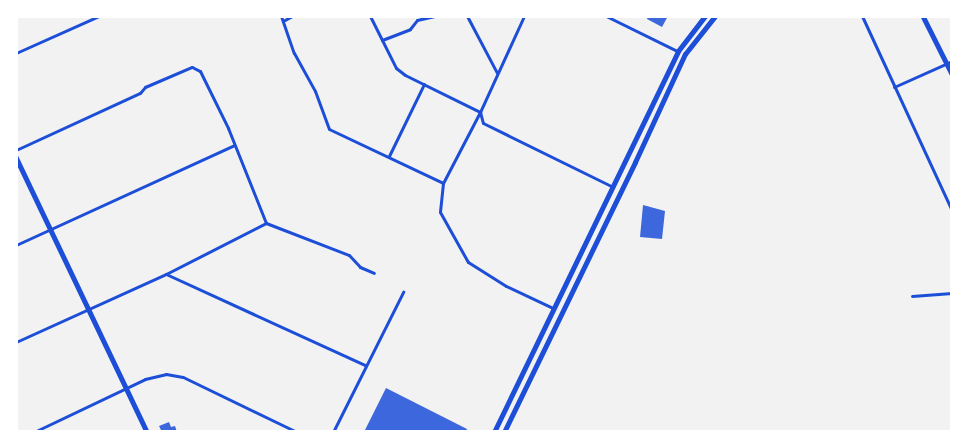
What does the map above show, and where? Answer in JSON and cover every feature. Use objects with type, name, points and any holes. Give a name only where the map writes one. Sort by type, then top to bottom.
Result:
[{"type":"main road","points":[[494,432],[553,308],[614,187],[678,51],[705,16]]},
{"type":"main road","points":[[504,432],[635,162],[685,54],[716,16]]},
{"type":"main road","points":[[678,51],[685,54]]},
{"type":"street","points":[[16,54],[99,16]]},
{"type":"street","points":[[281,16],[294,53],[315,91],[329,129],[443,183]]},
{"type":"street","points":[[283,21],[292,16]]},
{"type":"street","points":[[370,16],[396,68],[480,112],[483,123],[614,187]]},
{"type":"street","points":[[382,40],[410,28],[417,20],[434,16]]},
{"type":"street","points":[[467,16],[497,73]]},
{"type":"street","points":[[524,16],[480,112],[443,183],[440,212],[468,262],[506,286],[553,308]]},
{"type":"street","points":[[606,16],[678,51]]},
{"type":"street","points":[[862,16],[952,211]]},
{"type":"street","points":[[923,16],[949,62],[952,74]]},
{"type":"street","points":[[894,87],[949,62]]},
{"type":"street","points":[[16,150],[140,93],[144,87],[192,66],[200,71],[234,145],[266,223],[349,255],[360,267],[374,273]]},
{"type":"street","points":[[389,156],[424,84]]},
{"type":"street","points":[[16,245],[234,145]]},
{"type":"street","points":[[16,157],[147,432]]},
{"type":"street","points":[[16,342],[166,274],[266,223]]},
{"type":"street","points":[[166,274],[365,365]]},
{"type":"street","points":[[333,432],[403,292]]},
{"type":"street","points":[[912,296],[952,293]]},
{"type":"street","points":[[34,432],[145,379],[174,374],[298,432]]},
{"type":"building","points":[[648,16],[668,16],[662,27],[647,19]]},
{"type":"building","points":[[643,205],[665,211],[662,239],[640,237]]},
{"type":"building","points":[[386,388],[467,429],[466,432],[364,432]]},
{"type":"building","points":[[169,422],[171,427],[175,426],[177,432],[162,432],[159,426]]}]
